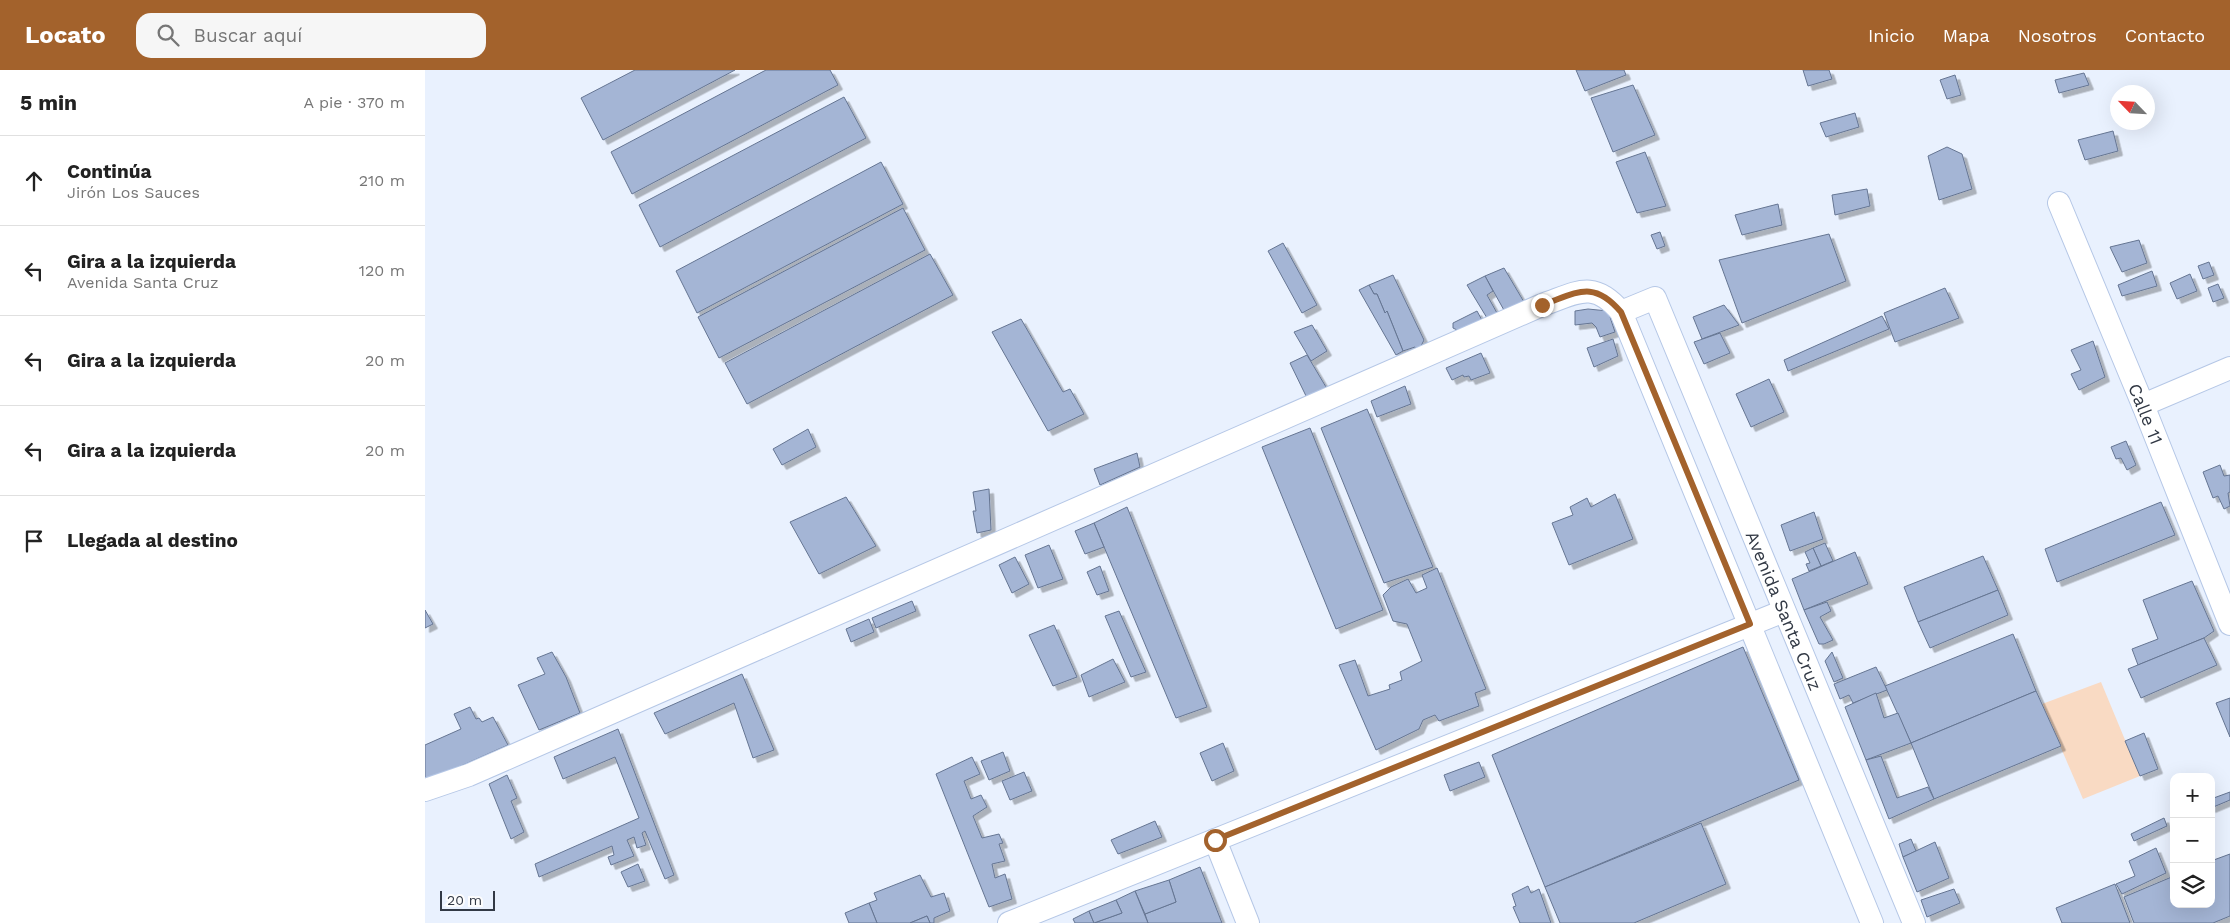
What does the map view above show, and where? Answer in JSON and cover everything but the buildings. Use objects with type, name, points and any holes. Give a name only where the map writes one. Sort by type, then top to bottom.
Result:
[{"type":"street","name":"Calle 11","points":[[2059,203],[2143,405],[2230,624]]},
{"type":"street","points":[[425,790],[469,774],[1542,305],[1586,290],[1599,292],[1612,300],[1621,312]]},
{"type":"street","name":"Avenida Santa Cruz","points":[[1872,923],[1621,312],[1655,298],[1914,923]]},
{"type":"street","points":[[2143,405],[2230,368]]},
{"type":"street","points":[[1009,923],[1784,611]]},
{"type":"street","points":[[1215,840],[1249,923]]},
{"type":"shaded area","points":[[2101,682],[2140,776],[2083,799],[2042,704]]},
{"type":"route","points":[[1215,840],[1750,624],[1621,312],[1612,300],[1599,292],[1586,290],[1542,305]]}]
